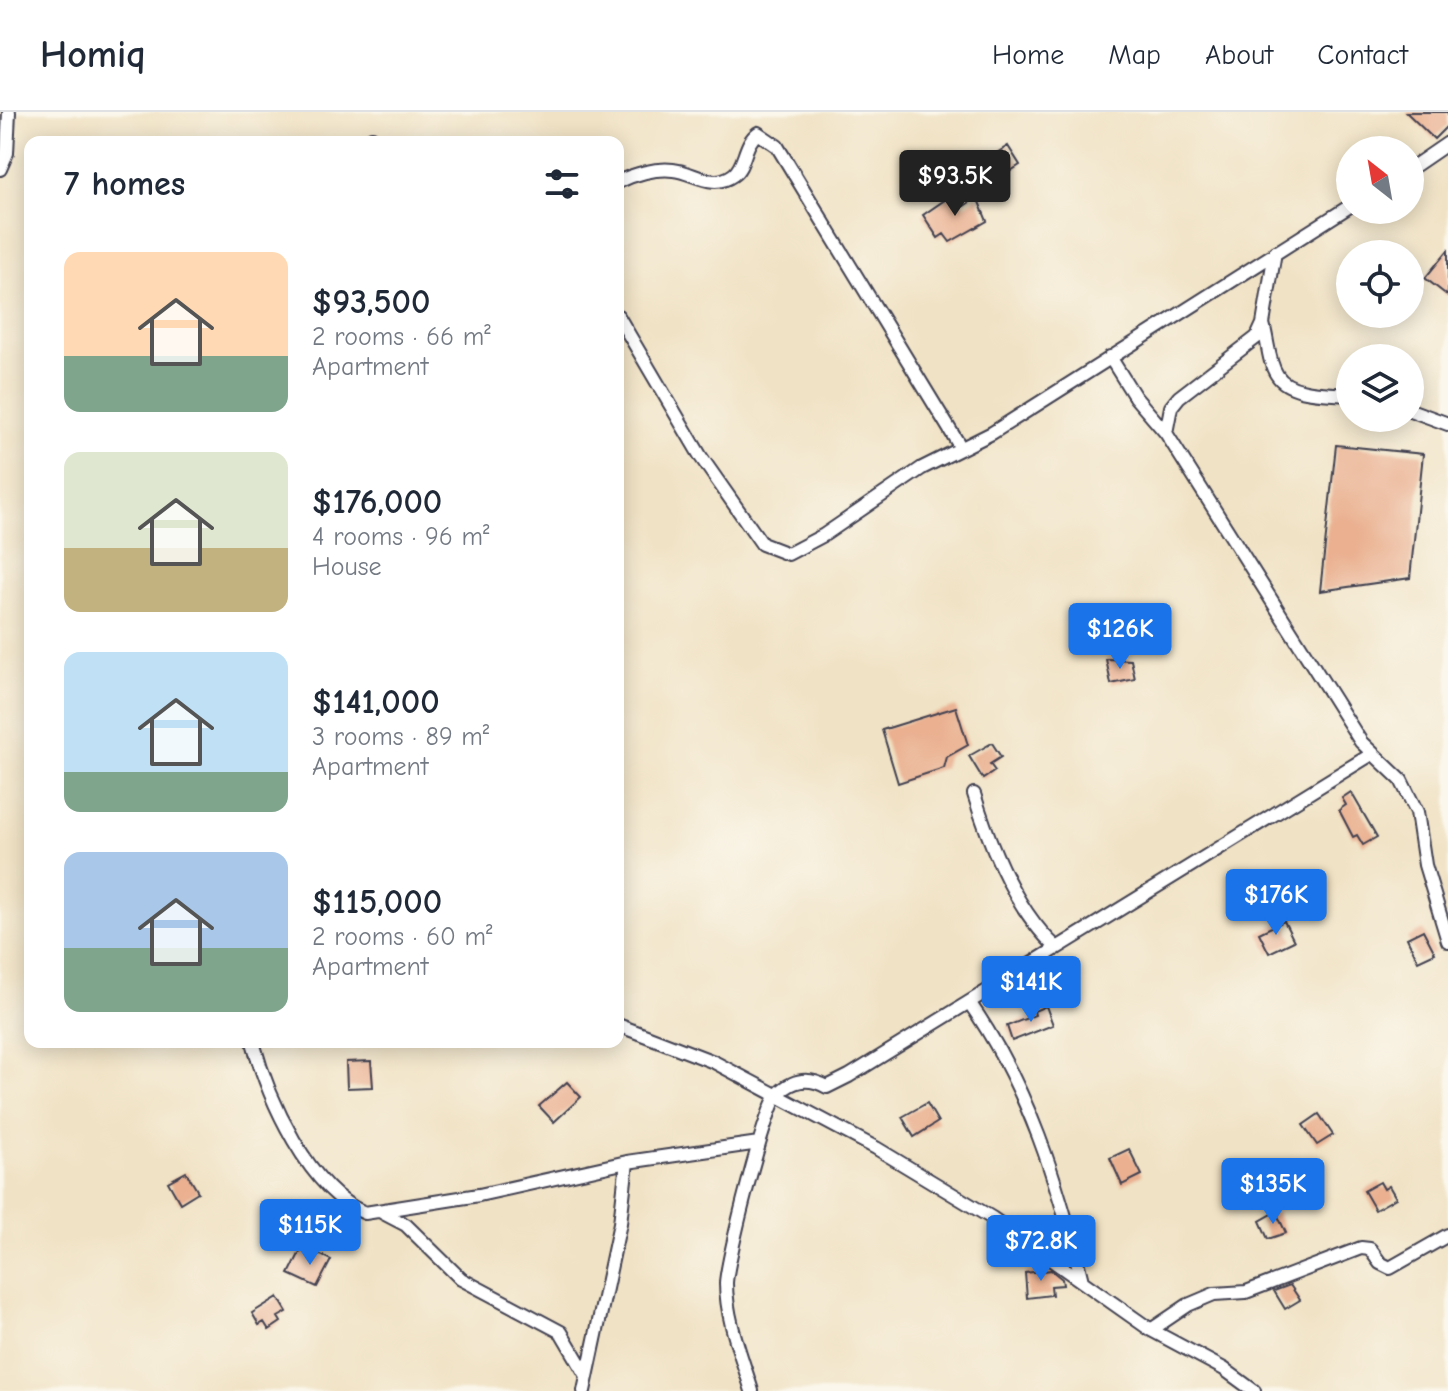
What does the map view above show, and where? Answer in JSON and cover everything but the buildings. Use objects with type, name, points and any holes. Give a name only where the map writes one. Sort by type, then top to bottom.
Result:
[{"type":"street","points":[[0,169],[7,153],[9,112]]},
{"type":"street","points":[[624,180],[661,170],[675,170],[715,182],[725,179],[736,173],[750,139],[758,133],[767,136],[777,146],[961,448]]},
{"type":"street","points":[[1424,159],[1448,143]]},
{"type":"street","points":[[624,326],[701,457],[762,544],[776,552],[788,554],[922,468],[992,433],[1336,215]]},
{"type":"street","points":[[1166,433],[1171,407],[1179,397],[1257,337],[1263,324],[1275,252]]},
{"type":"street","points":[[1263,324],[1275,373],[1282,381],[1316,392],[1336,394]]},
{"type":"street","points":[[1110,357],[1135,397],[1166,433],[1285,617],[1339,712],[1372,754],[1401,780],[1417,812],[1425,865],[1448,941]]},
{"type":"street","points":[[1424,415],[1448,424]]},
{"type":"street","points":[[752,1391],[726,1287],[728,1265],[759,1143],[776,1096],[792,1083],[806,1079],[824,1086],[833,1085],[1372,754]]},
{"type":"street","points":[[974,794],[984,827],[1017,893],[1045,937],[1057,948]]},
{"type":"street","points":[[969,1002],[991,1035],[1033,1119],[1062,1198],[1082,1281]]},
{"type":"street","points":[[624,1027],[714,1062],[941,1186],[1151,1330],[1224,1369],[1254,1391]]},
{"type":"street","points":[[255,1048],[270,1089],[306,1160],[325,1187],[348,1206],[365,1213],[479,1195],[627,1162],[759,1143]]},
{"type":"street","points":[[584,1391],[620,1223],[627,1162]]},
{"type":"street","points":[[381,1212],[406,1225],[461,1279],[561,1332],[587,1376]]},
{"type":"street","points":[[1151,1330],[1188,1305],[1214,1294],[1246,1292],[1361,1248],[1370,1249],[1380,1263],[1390,1268],[1448,1235]]}]
